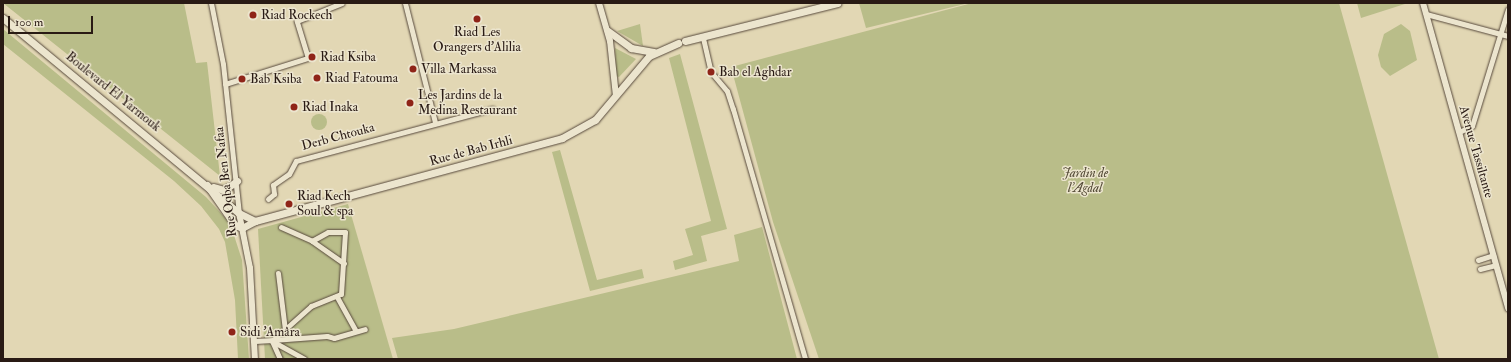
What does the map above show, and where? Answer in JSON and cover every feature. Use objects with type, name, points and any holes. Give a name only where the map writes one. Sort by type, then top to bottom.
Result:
[{"type":"main road","name":"Rue de Bab Irhli","points":[[242,228],[255,221],[569,135],[595,120],[654,52],[682,42],[837,3]]},
{"type":"main road","name":"Boulevard El Yarmouk","points":[[3,18],[207,185],[239,213]]},
{"type":"main road","points":[[608,31],[631,48],[654,52]]},
{"type":"main road","points":[[207,185],[224,190],[237,181]]},
{"type":"main road","name":"Boulevard El Yarmouk","points":[[207,185],[235,225],[242,228]]},
{"type":"main road","points":[[239,213],[255,221]]},
{"type":"street","name":"Rue Oqba Ben Nafaa","points":[[211,3],[225,84],[237,181],[239,213],[250,274],[255,359]]},
{"type":"street","points":[[225,84],[308,58],[297,21],[342,3]]},
{"type":"street","points":[[405,3],[435,122]]},
{"type":"street","points":[[599,3],[608,31],[616,96]]},
{"type":"street","name":"Avenue Tassiltante","points":[[1423,3],[1508,308]]},
{"type":"street","points":[[1459,132],[1472,126],[1508,9]]},
{"type":"street","points":[[1426,14],[1508,36]]},
{"type":"street","points":[[702,38],[711,72],[727,92],[733,109],[805,359]]},
{"type":"street","name":"Derb Chtouka","points":[[268,199],[274,194],[273,186],[289,174],[296,160],[435,122],[492,109]]},
{"type":"street","points":[[281,227],[312,241],[344,263]]},
{"type":"street","points":[[273,340],[311,306],[337,297],[341,294],[345,232],[328,232],[312,241]]},
{"type":"street","points":[[1478,260],[1494,255]]},
{"type":"street","points":[[1480,269],[1496,265]]},
{"type":"street","points":[[278,272],[285,330]]},
{"type":"street","points":[[337,297],[355,330]]},
{"type":"street","points":[[254,341],[327,336],[334,338],[355,330],[365,329]]},
{"type":"street","points":[[273,340],[274,359]]},
{"type":"street","points":[[273,340],[304,359]]},
{"type":"street","points":[[274,350],[280,359]]},
{"type":"green space","points":[[3,3],[184,3],[196,63],[207,62],[220,176]]},
{"type":"green space","points":[[859,3],[969,3],[866,28]]},
{"type":"green space","name":"Jardin de l'Agdal","points":[[972,3],[1339,3],[1439,359],[819,359],[773,222],[731,67]]},
{"type":"green space","points":[[1357,3],[1408,3],[1361,18]]},
{"type":"green space","points":[[640,24],[643,46],[617,31]]},
{"type":"green space","points":[[1401,24],[1410,31],[1417,60],[1390,76],[1381,67],[1378,55],[1384,34]]},
{"type":"green space","points":[[3,29],[206,197],[230,223],[242,260],[249,359],[238,359],[235,300],[225,242],[219,229],[201,206],[174,181],[3,44]]},
{"type":"green space","points":[[615,48],[636,59],[619,77],[616,76]]},
{"type":"green space","points":[[680,54],[727,229],[701,236],[707,261],[675,270],[673,261],[693,255],[685,229],[711,221],[669,58]]},
{"type":"green space","points":[[319,114],[325,116],[327,122],[325,128],[319,130],[313,128],[311,122],[313,116]]},
{"type":"green space","points":[[560,150],[597,280],[642,269],[644,278],[590,291],[552,152]]},
{"type":"green space","points":[[348,204],[393,359],[265,359],[258,229]]},
{"type":"green space","points":[[762,227],[797,359],[398,359],[392,338],[454,329],[739,261],[734,235]]},
{"type":"place","name":"Riad Rockech","points":[[253,15]]},
{"type":"place","name":"Riad Les Orangers d'Alilia","points":[[477,19]]},
{"type":"place","name":"Riad Ksiba","points":[[312,57]]},
{"type":"place","name":"Villa Markassa","points":[[413,69]]},
{"type":"place","name":"Bab el Aghdar","points":[[711,72]]},
{"type":"place","name":"Riad Fatouma","points":[[317,78]]},
{"type":"place","name":"Bab Ksiba","points":[[242,79]]},
{"type":"place","name":"Les Jardins de la Medina Restaurant","points":[[410,103]]},
{"type":"place","name":"Riad Inaka","points":[[294,107]]},
{"type":"place","name":"Riad Kech Soul & spa","points":[[289,204]]},
{"type":"place","name":"Sidi 'Amâra","points":[[232,332]]}]
